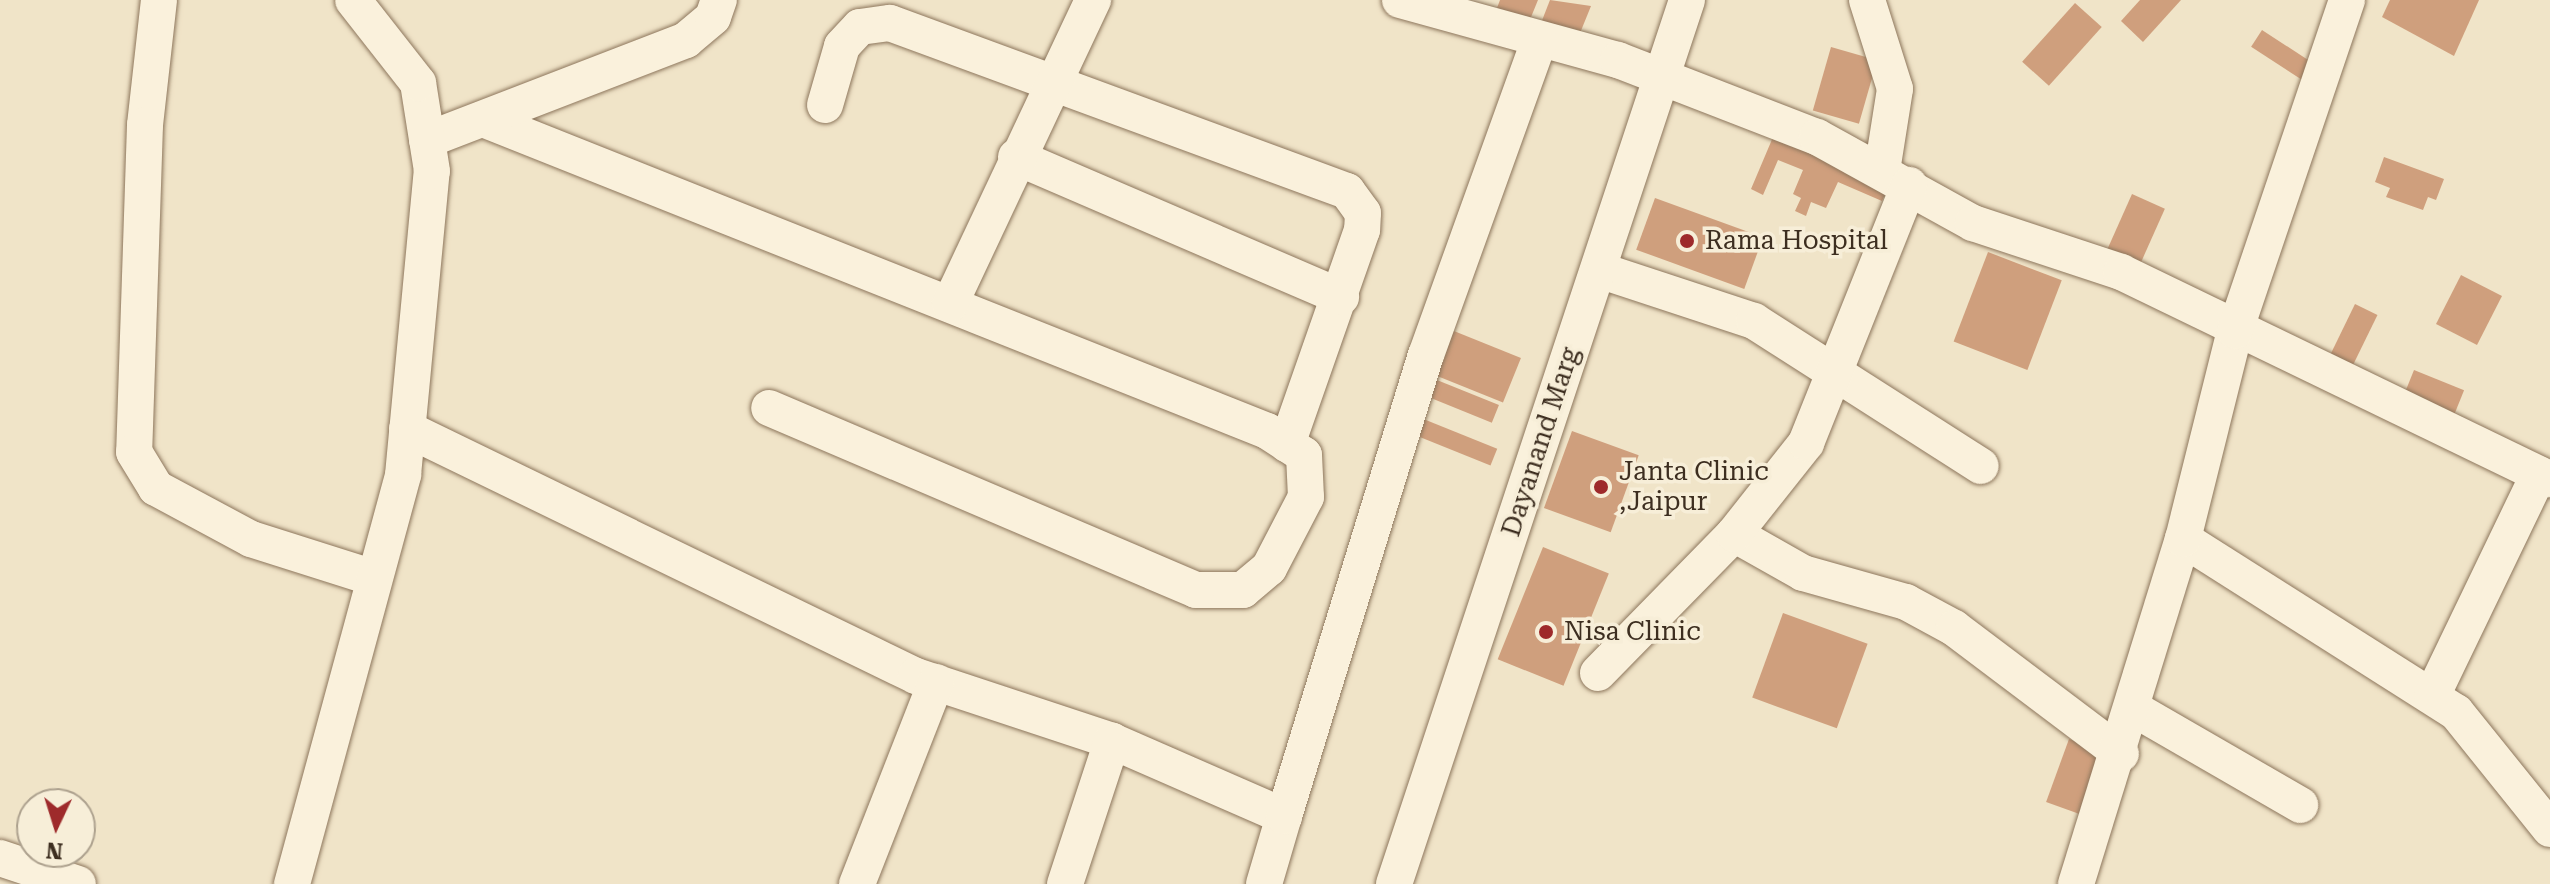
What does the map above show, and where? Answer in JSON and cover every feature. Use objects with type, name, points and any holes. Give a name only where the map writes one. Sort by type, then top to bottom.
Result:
[{"type":"street","points":[[159,0],[145,125],[134,452],[156,488],[251,539],[374,578]]},
{"type":"street","points":[[292,884],[403,475],[432,171],[418,83],[353,0]]},
{"type":"street","points":[[427,140],[686,40],[713,17],[719,0]]},
{"type":"street","points":[[950,304],[1016,157],[1093,0]]},
{"type":"street","points":[[1400,0],[1663,75],[1896,178],[1973,223],[2121,272],[2235,331],[2545,477],[2432,696]]},
{"type":"street","name":"Dayanand Marg","points":[[1401,883],[1687,0]]},
{"type":"street","points":[[1598,673],[1734,534],[1806,443],[1836,370],[1896,178],[1895,89],[1867,0]]},
{"type":"street","points":[[2076,884],[2121,754],[2183,539],[2235,331],[2347,0]]},
{"type":"street","points":[[825,105],[842,46],[860,27],[890,23],[1347,191],[1363,213],[1341,297],[1287,444]]},
{"type":"street","points":[[1264,884],[1426,355],[1539,41]]},
{"type":"street","points":[[483,119],[950,304],[1287,444],[1304,455],[1306,497],[1269,568],[1243,590],[1224,594],[1196,590],[769,408]]},
{"type":"street","points":[[1016,157],[1341,297]]},
{"type":"street","points":[[1599,270],[1754,321],[1836,370],[1981,466]]},
{"type":"street","points":[[407,429],[936,682],[1112,741],[1284,816]]},
{"type":"street","points":[[1734,534],[1803,573],[1906,602],[1954,628],[2121,754]]},
{"type":"street","points":[[2183,539],[2432,696],[2489,746],[2522,801],[2550,829]]},
{"type":"street","points":[[857,884],[936,682]]},
{"type":"street","points":[[2134,709],[2300,805]]},
{"type":"street","points":[[1065,884],[1112,741]]},
{"type":"street","points":[[0,858],[78,884]]},
{"type":"building","points":[[1500,0],[1538,0],[1529,22],[1497,8]]},
{"type":"building","points":[[1550,0],[1591,6],[1578,38],[1541,23]]},
{"type":"building","points":[[2140,0],[2181,0],[2143,42],[2121,21]]},
{"type":"building","points":[[2390,0],[2479,0],[2454,56],[2382,17]]},
{"type":"building","points":[[2075,3],[2102,27],[2049,86],[2022,62]]},
{"type":"building","points":[[2262,30],[2312,63],[2301,79],[2251,47]]},
{"type":"building","points":[[1831,47],[1877,60],[1859,124],[1813,110]]},
{"type":"building","points":[[1776,130],[1891,179],[1882,201],[1838,182],[1826,208],[1811,202],[1806,216],[1795,211],[1801,198],[1793,194],[1803,170],[1778,160],[1763,195],[1751,189]]},
{"type":"building","points":[[2384,157],[2444,179],[2436,200],[2428,197],[2423,210],[2386,197],[2390,188],[2375,182]]},
{"type":"building","points":[[2132,194],[2165,209],[2138,269],[2105,254]]},
{"type":"building","points":[[1655,198],[1763,237],[1744,289],[1636,250]]},
{"type":"building","points":[[1988,252],[2062,280],[2027,370],[1954,342]]},
{"type":"building","points":[[2461,275],[2502,296],[2477,345],[2436,324]]},
{"type":"building","points":[[2355,304],[2377,315],[2352,367],[2330,356]]},
{"type":"building","points":[[1444,327],[1521,358],[1503,403],[1426,372]]},
{"type":"building","points":[[2414,370],[2464,390],[2455,413],[2405,393]]},
{"type":"building","points":[[1422,374],[1499,405],[1492,423],[1415,392]]},
{"type":"building","points":[[1411,414],[1497,449],[1490,466],[1404,431]]},
{"type":"building","points":[[1572,431],[1639,455],[1611,532],[1544,508]]},
{"type":"building","points":[[1543,547],[1609,574],[1564,686],[1498,659]]},
{"type":"building","points":[[1783,613],[1868,644],[1837,728],[1752,698]]},
{"type":"building","points":[[2069,739],[2104,752],[2081,815],[2046,802]]},
{"type":"place","name":"Rama Hospital","points":[[1687,241]]},
{"type":"place","name":"Janta Clinic ,Jaipur","points":[[1601,487]]},
{"type":"place","name":"Nisa Clinic","points":[[1546,632]]}]
